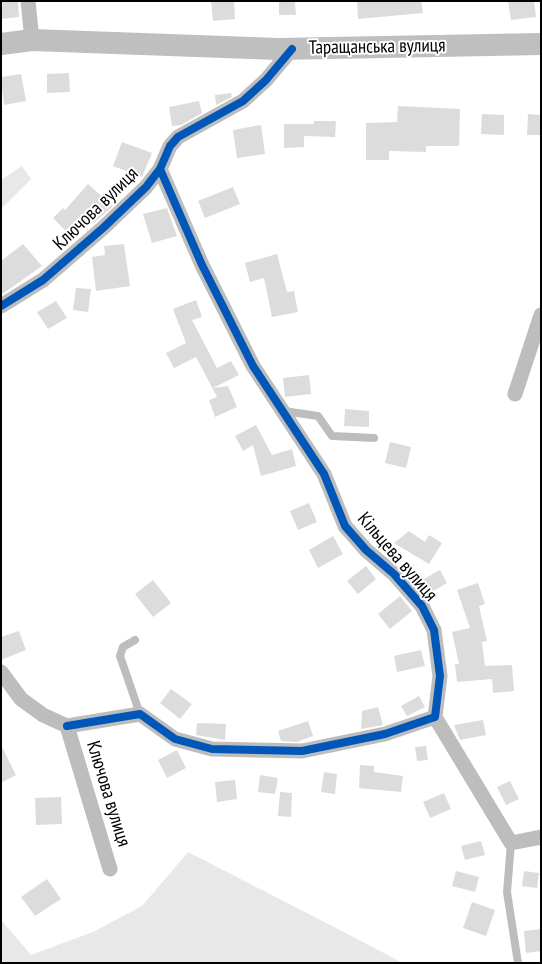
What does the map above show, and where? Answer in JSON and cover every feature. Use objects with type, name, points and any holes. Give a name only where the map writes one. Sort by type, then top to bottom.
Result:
[{"type":"main road","name":"Таращанська вулиця","points":[[1,44],[32,40],[292,49],[541,44]]},
{"type":"street","points":[[28,1],[32,40]]},
{"type":"street","name":"Ключова вулиця","points":[[1,306],[43,280],[103,228],[146,187],[160,169],[170,146],[178,136],[243,101],[266,80],[292,49]]},
{"type":"street","name":"Кільцева вулиця","points":[[160,169],[202,265],[253,366],[324,474],[345,526],[354,538],[394,574],[422,606],[434,630],[440,676],[435,717]]},
{"type":"street","points":[[515,394],[541,315]]},
{"type":"street","name":"Ключова вулиця","points":[[1,672],[21,699],[43,715],[67,726],[110,869]]},
{"type":"street","points":[[67,726],[140,714],[175,739],[212,749],[302,752],[385,734],[435,717],[510,843],[541,837]]},
{"type":"lane","points":[[284,412],[318,416],[332,436],[374,438]]},
{"type":"lane","points":[[135,640],[123,647],[120,656],[140,714]]},
{"type":"lane","points":[[510,843],[507,892],[518,963]]},
{"type":"shaded area","points":[[22,166],[31,179],[1,209],[1,180]]},
{"type":"shaded area","points":[[188,852],[403,963],[1,963],[1,920],[31,955],[93,932],[142,906]]},
{"type":"building","points":[[1,1],[18,1],[19,17],[1,19]]},
{"type":"building","points":[[211,1],[234,1],[235,19],[213,21]]},
{"type":"building","points":[[279,1],[295,1],[296,15],[279,15]]},
{"type":"building","points":[[357,1],[421,1],[423,13],[358,19]]},
{"type":"building","points":[[508,1],[534,1],[536,17],[511,20]]},
{"type":"building","points":[[69,73],[70,92],[47,93],[47,74]]},
{"type":"building","points":[[21,74],[26,101],[4,105],[1,77]]},
{"type":"building","points":[[231,93],[232,97],[216,105],[215,95]]},
{"type":"building","points":[[199,101],[202,113],[181,125],[172,126],[169,107]]},
{"type":"building","points":[[398,106],[460,109],[459,146],[426,146],[426,152],[389,151],[389,160],[366,160],[366,123],[397,122]]},
{"type":"building","points":[[482,114],[504,115],[504,135],[481,134]]},
{"type":"building","points":[[528,114],[541,115],[541,135],[527,135]]},
{"type":"building","points":[[314,121],[336,121],[335,137],[304,136],[304,147],[284,148],[284,124],[314,124]]},
{"type":"building","points":[[261,125],[265,154],[237,158],[233,130]]},
{"type":"building","points":[[122,142],[152,153],[142,177],[113,166]]},
{"type":"building","points":[[88,184],[113,206],[94,223],[84,215],[67,232],[53,218],[63,208],[65,210]]},
{"type":"building","points":[[233,187],[240,204],[205,218],[198,201]]},
{"type":"building","points":[[167,208],[177,236],[152,243],[143,214]]},
{"type":"building","points":[[23,244],[42,266],[1,295],[1,261]]},
{"type":"building","points":[[124,244],[130,286],[96,291],[92,257],[105,255],[104,246]]},
{"type":"building","points":[[277,254],[287,292],[294,291],[298,312],[272,317],[264,278],[250,282],[245,263]]},
{"type":"building","points":[[76,288],[91,289],[88,312],[73,310]]},
{"type":"building","points":[[196,300],[202,317],[192,320],[217,368],[231,361],[239,375],[213,388],[228,386],[237,407],[215,417],[209,400],[217,397],[196,357],[174,368],[166,353],[186,343],[173,309]]},
{"type":"building","points":[[56,301],[67,318],[48,329],[37,312]]},
{"type":"building","points":[[309,375],[311,394],[285,397],[283,378]]},
{"type":"building","points":[[345,409],[369,411],[369,427],[344,426]]},
{"type":"building","points":[[256,425],[272,455],[292,449],[296,466],[261,476],[253,445],[243,451],[235,436]]},
{"type":"building","points":[[390,442],[411,447],[406,468],[385,463]]},
{"type":"building","points":[[309,503],[317,522],[298,530],[290,511]]},
{"type":"building","points":[[409,531],[425,542],[429,535],[442,543],[429,564],[394,543]]},
{"type":"building","points":[[333,536],[343,554],[318,568],[309,550]]},
{"type":"building","points":[[366,566],[376,579],[358,594],[347,581]]},
{"type":"building","points":[[440,570],[447,583],[430,593],[422,580]]},
{"type":"building","points":[[153,580],[171,603],[153,617],[135,594]]},
{"type":"building","points":[[478,583],[485,604],[479,606],[487,641],[482,642],[485,666],[512,665],[514,691],[493,693],[492,679],[457,682],[455,664],[459,664],[452,632],[470,628],[457,590]]},
{"type":"building","points":[[400,596],[412,611],[390,629],[378,614]]},
{"type":"building","points":[[19,631],[26,650],[1,660],[1,637]]},
{"type":"building","points":[[421,650],[425,666],[397,672],[394,656]]},
{"type":"building","points":[[171,689],[192,704],[180,719],[160,703]]},
{"type":"building","points":[[419,696],[425,707],[407,716],[401,706]]},
{"type":"building","points":[[378,707],[383,725],[361,729],[362,711]]},
{"type":"building","points":[[483,720],[486,735],[460,740],[454,725]]},
{"type":"building","points":[[308,721],[313,736],[297,742],[281,741],[278,731]]},
{"type":"building","points":[[197,723],[226,724],[225,740],[196,735]]},
{"type":"building","points":[[1,745],[16,775],[1,783]]},
{"type":"building","points":[[426,746],[428,760],[417,761],[415,747]]},
{"type":"building","points":[[177,750],[186,768],[167,778],[158,760]]},
{"type":"building","points":[[360,765],[374,766],[374,772],[403,776],[401,792],[359,788]]},
{"type":"building","points":[[324,772],[337,774],[335,794],[321,792]]},
{"type":"building","points":[[260,775],[278,778],[275,794],[258,792]]},
{"type":"building","points":[[235,780],[237,799],[217,802],[215,782]]},
{"type":"building","points":[[510,781],[519,799],[506,805],[497,787]]},
{"type":"building","points":[[280,792],[292,793],[291,817],[278,816]]},
{"type":"building","points":[[444,793],[451,809],[430,818],[423,802]]},
{"type":"building","points":[[61,797],[62,824],[36,825],[35,798]]},
{"type":"building","points":[[481,841],[485,855],[465,860],[461,846]]},
{"type":"building","points":[[456,871],[479,877],[475,892],[452,886]]},
{"type":"building","points":[[524,871],[539,873],[537,888],[522,886]]},
{"type":"building","points":[[47,879],[61,899],[35,916],[21,897]]},
{"type":"building","points":[[472,902],[495,910],[486,936],[463,928]]},
{"type":"building","points":[[541,929],[541,951],[526,953],[524,931]]},
{"type":"cycle path","points":[[1,306],[43,280],[103,228],[146,187],[160,169],[170,146],[178,137],[243,101],[266,80],[292,49]]},
{"type":"cycle path","points":[[67,726],[140,714],[175,739],[212,749],[302,751],[385,734],[435,717],[440,676],[434,630],[422,606],[394,574],[366,550],[345,526],[324,474],[253,366],[202,265],[160,169]]}]
